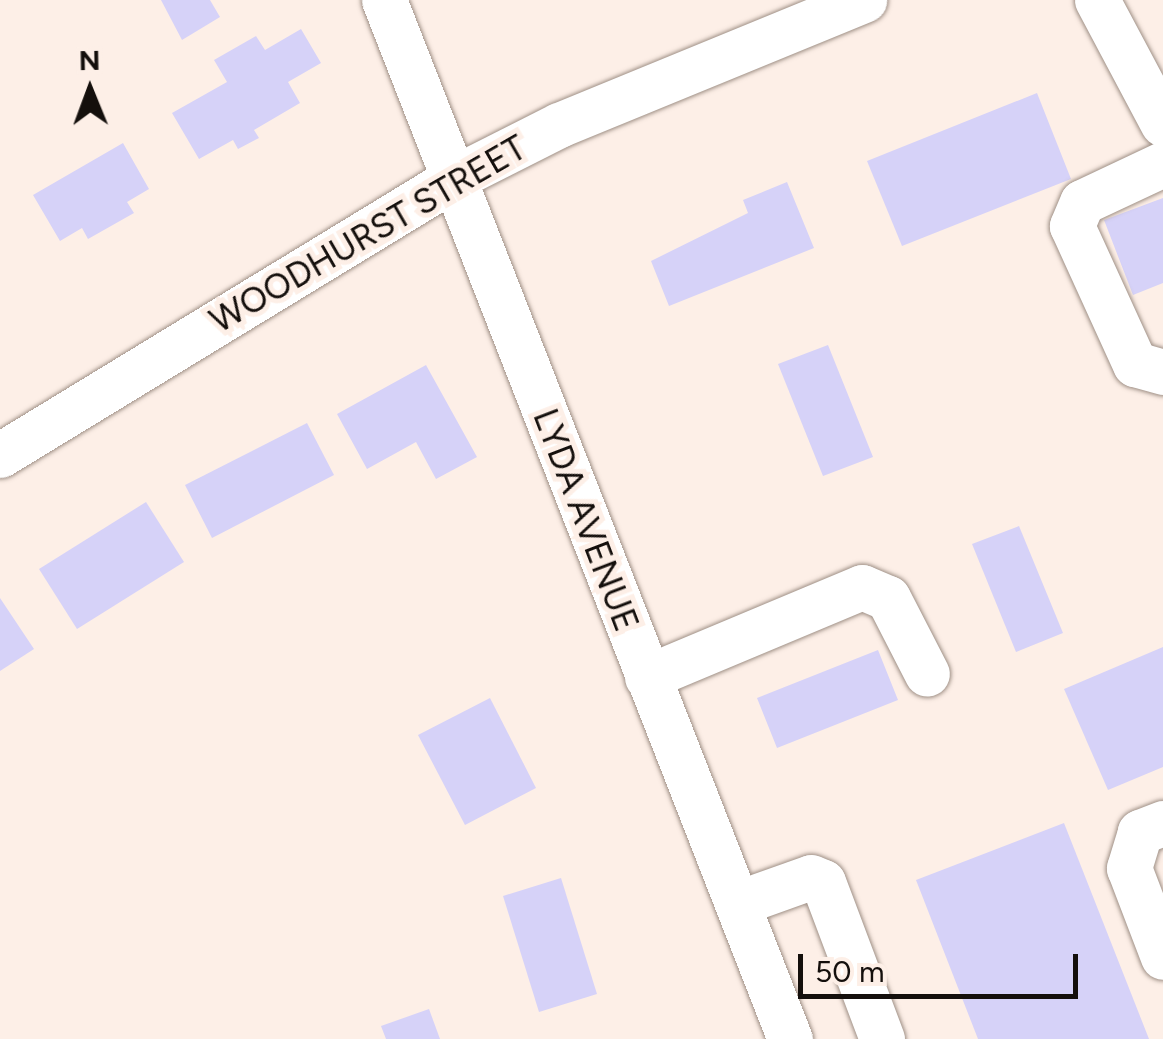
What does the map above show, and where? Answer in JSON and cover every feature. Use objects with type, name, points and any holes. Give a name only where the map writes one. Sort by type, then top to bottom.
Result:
[{"type":"street","name":"LYDA AVENUE","points":[[384,0],[458,176],[646,677],[790,1039]]},
{"type":"street","name":"WOODHURST STREET","points":[[0,455],[458,176],[775,16],[864,0]]},
{"type":"street","points":[[1097,0],[1163,124]]},
{"type":"street","points":[[1163,164],[1082,202],[1072,226],[1134,364],[1163,372]]},
{"type":"street","points":[[646,677],[862,586],[888,598],[927,674]]},
{"type":"street","points":[[1161,944],[1129,868],[1140,832],[1163,823]]},
{"type":"street","points":[[738,904],[811,877],[824,882],[882,1039]]},
{"type":"building","points":[[161,0],[210,0],[220,17],[182,40]]},
{"type":"building","points":[[301,29],[321,63],[288,82],[300,103],[254,130],[259,138],[238,149],[233,140],[199,159],[172,113],[227,82],[214,60],[256,36],[265,50]]},
{"type":"building","points":[[1037,93],[1071,179],[902,246],[867,161]]},
{"type":"building","points":[[123,143],[149,189],[127,202],[134,213],[88,239],[82,228],[60,241],[33,195]]},
{"type":"building","points":[[787,182],[814,248],[669,306],[651,261],[748,213],[743,200]]},
{"type":"building","points":[[1163,198],[1163,283],[1133,295],[1104,220]]},
{"type":"building","points":[[828,345],[873,457],[823,476],[778,364]]},
{"type":"building","points":[[426,365],[477,457],[436,479],[416,442],[367,469],[337,414]]},
{"type":"building","points":[[307,423],[334,475],[212,538],[185,485]]},
{"type":"building","points":[[146,502],[184,562],[77,629],[39,569]]},
{"type":"building","points":[[1019,526],[1063,633],[1016,652],[972,544]]},
{"type":"building","points":[[0,598],[34,649],[0,671]]},
{"type":"building","points":[[1163,647],[1163,767],[1108,790],[1064,689]]},
{"type":"building","points":[[878,650],[898,700],[777,748],[757,698]]},
{"type":"building","points":[[490,698],[536,788],[465,825],[418,735]]},
{"type":"building","points":[[1064,823],[1149,1039],[978,1039],[916,880]]},
{"type":"building","points":[[561,878],[597,994],[539,1012],[503,896]]},
{"type":"building","points":[[429,1009],[440,1039],[386,1039],[381,1026]]}]
